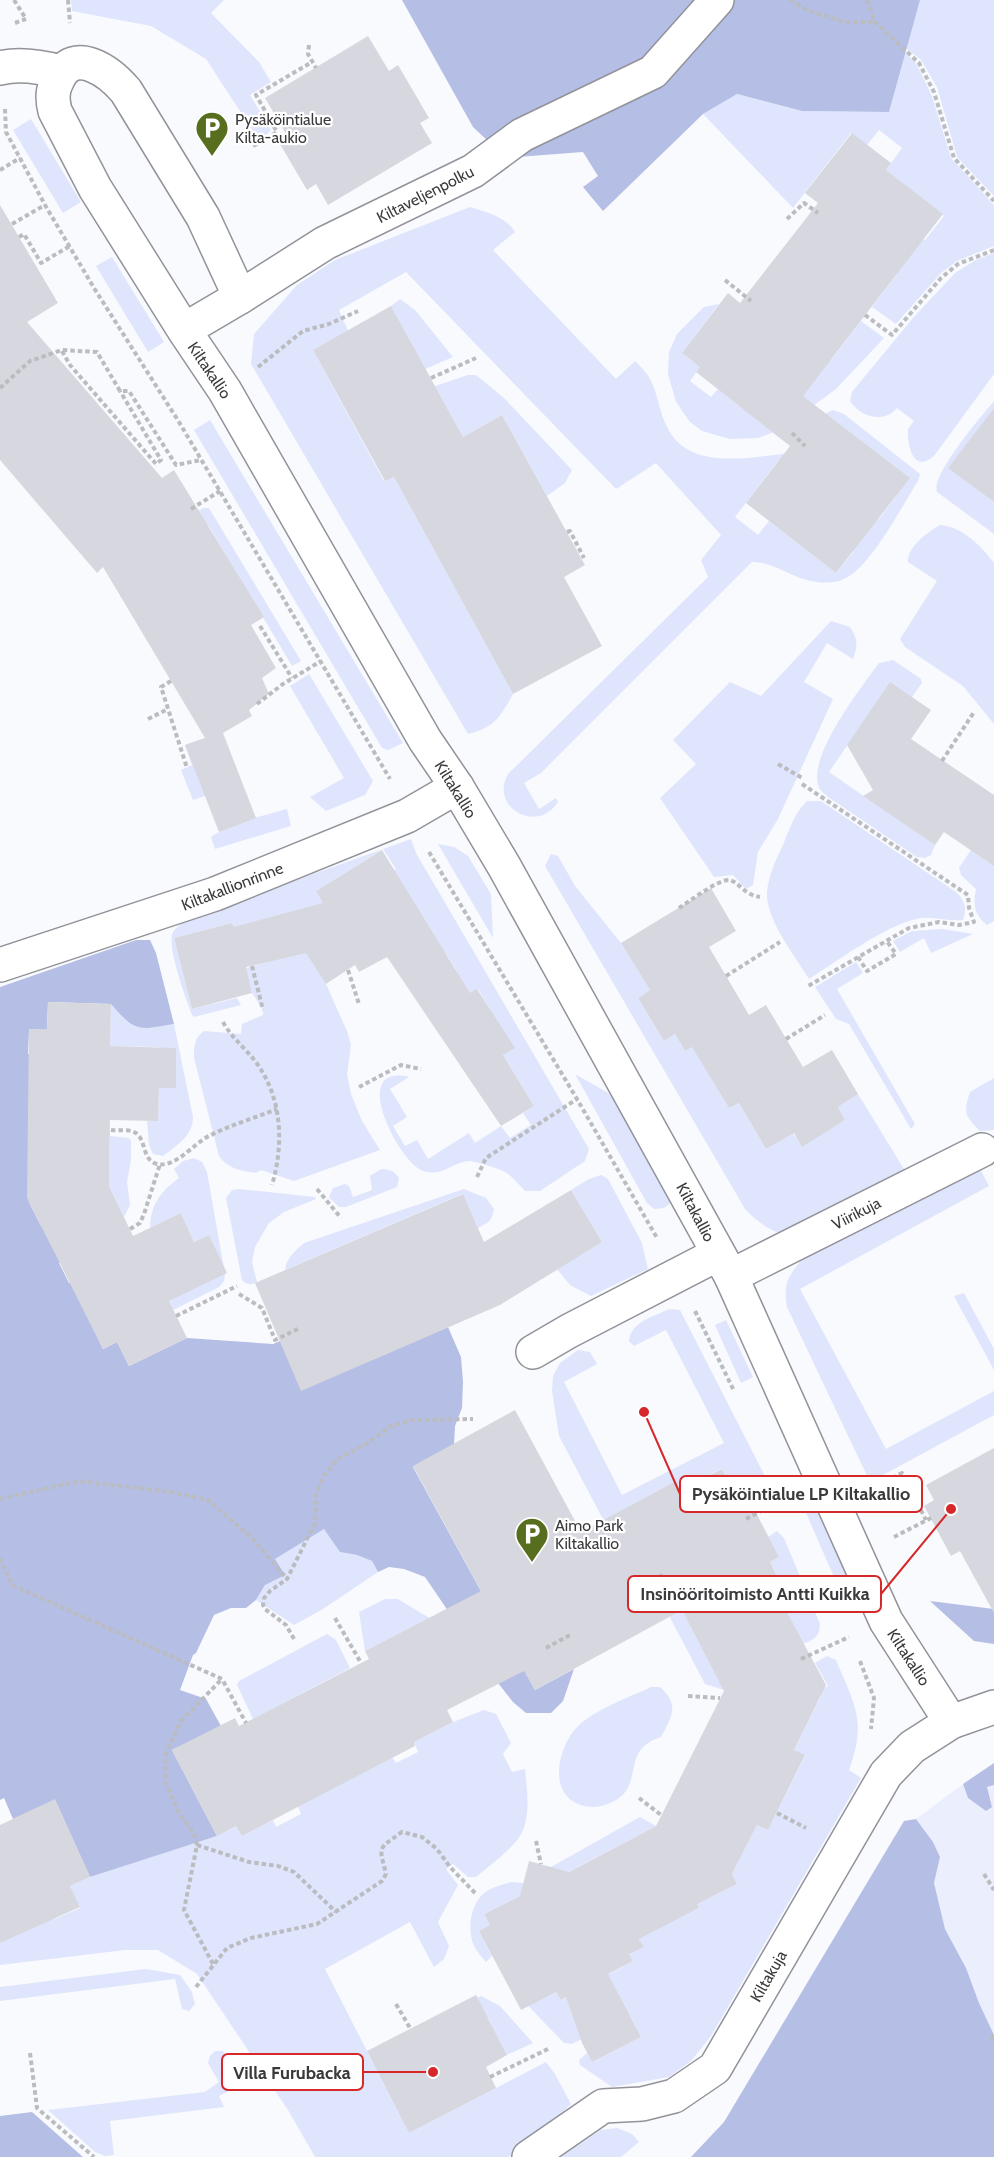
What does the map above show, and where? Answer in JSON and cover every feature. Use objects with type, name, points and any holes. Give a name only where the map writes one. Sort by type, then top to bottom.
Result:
[{"type":"street","name":"Kiltaveljenpolku","points":[[240,297],[325,243],[473,171],[522,135],[653,72],[717,0]]},
{"type":"street","points":[[0,68],[10,65],[61,72],[80,62],[93,65],[117,80],[203,217],[240,297]]},
{"type":"street","name":"Kiltakallio","points":[[61,72],[54,87],[52,99],[55,111],[95,188],[225,391],[425,740],[504,866],[725,1265],[886,1621],[951,1722]]},
{"type":"street","name":"Kiltakallio","points":[[184,330],[240,297]]},
{"type":"street","name":"Kiltakallionrinne","points":[[0,965],[215,894],[408,816],[456,787]]},
{"type":"street","name":"Viirikuja","points":[[725,1265],[982,1150]]},
{"type":"street","name":"Kiltakallio","points":[[533,1352],[677,1275],[725,1265]]},
{"type":"street","points":[[951,1722],[994,1707]]},
{"type":"street","name":"Kiltakuja","points":[[529,2157],[603,2106],[642,2104],[674,2096],[715,2068],[886,1774],[912,1747],[951,1722]]},
{"type":"path","points":[[14,0],[26,19]]},
{"type":"path","points":[[68,0],[70,27]]},
{"type":"path","points":[[790,0],[807,10],[844,22],[875,22]]},
{"type":"path","points":[[867,0],[875,22],[919,63],[934,92],[954,158],[994,201]]},
{"type":"path","points":[[309,45],[308,54],[316,68]]},
{"type":"path","points":[[253,146],[277,132],[256,95],[312,62]]},
{"type":"path","points":[[4,104],[6,132],[45,205],[321,661],[383,766],[408,816],[577,1099],[677,1275],[734,1391]]},
{"type":"path","points":[[0,129],[6,132]]},
{"type":"path","points":[[0,170],[20,158]]},
{"type":"path","points":[[787,219],[804,203],[818,213]]},
{"type":"path","points":[[12,224],[45,205]]},
{"type":"path","points":[[19,237],[24,234],[41,263],[70,246]]},
{"type":"path","points":[[865,315],[892,335],[941,278],[958,264],[994,250]]},
{"type":"path","points":[[724,280],[751,301]]},
{"type":"path","points":[[255,370],[303,331],[329,324],[358,311]]},
{"type":"path","points":[[0,388],[30,362],[62,350],[97,352],[162,460],[156,464],[70,365],[62,350]]},
{"type":"path","points":[[431,378],[476,358]]},
{"type":"path","points":[[120,391],[129,392],[176,465],[201,460]]},
{"type":"path","points":[[792,434],[805,446]]},
{"type":"path","points":[[191,509],[219,491]]},
{"type":"path","points":[[567,532],[570,531],[584,558]]},
{"type":"path","points":[[260,626],[292,678]]},
{"type":"path","points":[[257,704],[292,678],[321,661]]},
{"type":"path","points":[[171,681],[161,687],[187,768]]},
{"type":"path","points":[[148,719],[168,709]]},
{"type":"path","points":[[942,761],[974,712]]},
{"type":"path","points":[[778,764],[968,896],[974,922],[959,925],[939,922],[909,928],[808,986]]},
{"type":"path","points":[[679,908],[723,880],[730,880],[749,895],[760,897]]},
{"type":"path","points":[[858,957],[867,971],[896,954],[886,940]]},
{"type":"path","points":[[726,976],[780,942]]},
{"type":"path","points":[[252,966],[263,1010]]},
{"type":"path","points":[[348,970],[359,1004]]},
{"type":"path","points":[[786,1039],[825,1015]]},
{"type":"path","points":[[223,1022],[229,1033],[257,1064],[268,1082],[277,1109],[280,1135],[272,1185]]},
{"type":"path","points":[[359,1087],[401,1065],[421,1069]]},
{"type":"path","points":[[477,1177],[486,1158],[577,1099]]},
{"type":"path","points":[[111,1130],[133,1132],[142,1140],[148,1157],[160,1164],[170,1162],[207,1136],[277,1109]]},
{"type":"path","points":[[130,1229],[140,1223],[160,1164]]},
{"type":"path","points":[[316,1189],[341,1218]]},
{"type":"path","points":[[176,1316],[237,1286]]},
{"type":"path","points":[[239,1294],[261,1308],[275,1340],[298,1329]]},
{"type":"path","points":[[294,1639],[286,1625],[270,1614],[263,1605],[264,1598],[287,1579],[315,1523],[316,1493],[324,1476],[338,1459],[368,1443],[391,1426],[412,1420],[472,1419]]},
{"type":"path","points":[[870,1489],[902,1473],[928,1519],[885,1541]]},
{"type":"path","points":[[0,1499],[79,1481],[171,1492],[208,1500],[253,1539],[287,1579]]},
{"type":"path","points":[[746,1519],[786,1497],[791,1508]]},
{"type":"path","points":[[0,1558],[12,1585],[222,1679],[246,1722]]},
{"type":"path","points":[[657,1607],[658,1578],[664,1574]]},
{"type":"path","points":[[335,1618],[361,1663]]},
{"type":"path","points":[[546,1648],[570,1635]]},
{"type":"path","points":[[801,1659],[850,1636],[854,1647]]},
{"type":"path","points":[[858,1657],[874,1698],[870,1734]]},
{"type":"path","points":[[213,1964],[184,1910],[197,1845],[194,1833],[179,1813],[165,1781],[166,1753],[181,1721],[222,1679]]},
{"type":"path","points":[[688,1696],[720,1698]]},
{"type":"path","points":[[639,1798],[660,1815]]},
{"type":"path","points":[[777,1813],[816,1833]]},
{"type":"path","points":[[195,1987],[227,1948],[251,1938],[317,1924],[382,1881],[386,1875],[380,1854],[382,1846],[402,1832],[422,1837],[437,1849],[450,1867],[476,1894]]},
{"type":"path","points":[[536,1841],[541,1864]]},
{"type":"path","points":[[197,1845],[249,1862],[278,1866],[294,1872],[336,1912]]},
{"type":"path","points":[[984,1874],[994,1890]]},
{"type":"path","points":[[396,2004],[410,2028]]},
{"type":"path","points":[[994,2035],[992,2038],[994,2043]]},
{"type":"path","points":[[490,2077],[548,2049]]},
{"type":"path","points":[[30,2053],[37,2108],[94,2157]]},
{"type":"shaded area","points":[[71,0],[224,0],[211,13],[259,62],[271,82],[250,95],[271,130],[260,142],[206,59],[151,26],[72,11]]},
{"type":"shaded area","points":[[402,0],[920,0],[889,112],[802,111],[737,94],[703,114],[603,211],[583,187],[598,176],[583,152],[506,158],[473,127]]},
{"type":"shaded area","points":[[920,0],[994,0],[994,196],[957,157],[937,87],[921,60],[906,48]]},
{"type":"shaded area","points":[[905,53],[916,63],[932,96],[951,158],[994,205],[994,246],[957,261],[941,273],[896,324],[872,307],[897,274],[885,264],[911,230],[925,240],[944,216],[886,170],[902,148],[879,130],[867,145],[851,133],[793,208],[703,114],[737,94],[802,111],[889,112]]},
{"type":"shaded area","points":[[31,119],[81,202],[63,213],[13,130]]},
{"type":"shaded area","points":[[470,207],[495,216],[511,227],[515,232],[493,250],[616,379],[635,361],[642,368],[652,383],[667,427],[677,441],[690,451],[723,458],[793,453],[778,461],[735,517],[758,535],[769,521],[836,573],[854,551],[840,540],[865,508],[879,519],[897,495],[897,468],[829,416],[821,416],[833,410],[844,414],[920,474],[918,481],[875,550],[854,573],[844,579],[827,583],[808,581],[769,565],[752,562],[541,773],[524,783],[539,809],[556,798],[558,802],[549,812],[539,816],[518,813],[510,806],[505,797],[504,786],[508,774],[708,577],[701,560],[721,535],[656,463],[616,489],[406,272],[339,310],[348,331],[313,350],[384,481],[394,477],[513,694],[496,720],[468,734],[251,364],[254,334],[297,285],[335,260]]},
{"type":"shaded area","points":[[994,253],[994,374],[934,456],[921,462],[916,460],[910,449],[908,429],[914,421],[897,408],[886,416],[866,414],[854,407],[850,401],[852,392],[913,318],[955,273],[976,260]]},
{"type":"shaded area","points":[[112,257],[164,342],[148,352],[96,266]]},
{"type":"shaded area","points":[[400,299],[415,310],[453,357],[425,369],[391,306]]},
{"type":"shaded area","points":[[719,304],[682,353],[700,367],[690,381],[711,397],[718,389],[739,406],[750,392],[832,359],[861,321],[884,338],[836,389],[782,429],[758,438],[730,439],[702,431],[690,422],[676,402],[668,374],[669,352],[677,334],[704,307]]},
{"type":"shaded area","points":[[468,375],[476,375],[504,398],[572,470],[565,483],[547,496],[502,415],[463,437],[435,386]]},
{"type":"shaded area","points":[[994,401],[994,408],[949,468],[994,502],[994,534],[937,492],[937,484],[949,460]]},
{"type":"shaded area","points":[[210,420],[403,743],[388,750],[382,748],[194,430]]},
{"type":"shaded area","points":[[203,508],[209,508],[301,661],[292,666],[209,526],[194,514]]},
{"type":"shaded area","points":[[940,525],[964,533],[994,563],[994,724],[963,686],[905,647],[900,639],[937,581],[908,562],[909,556],[919,540]]},
{"type":"shaded area","points":[[831,621],[850,627],[856,639],[855,654],[853,659],[827,643],[804,682],[833,699],[778,819],[758,852],[753,885],[746,889],[733,875],[714,877],[660,798],[696,764],[673,740],[730,682],[761,696]]},
{"type":"shaded area","points":[[893,660],[921,679],[922,683],[912,697],[890,683],[829,772],[935,845],[931,855],[925,858],[917,857],[828,797],[819,787],[817,774],[820,759],[838,723],[879,663]]},
{"type":"shaded area","points":[[309,674],[373,781],[365,795],[326,811],[310,797],[344,778],[290,686]]},
{"type":"shaded area","points":[[210,736],[205,796],[193,800],[181,770],[192,765],[185,745]]},
{"type":"shaded area","points":[[807,801],[821,801],[956,892],[964,904],[963,920],[922,918],[903,923],[861,945],[809,979],[778,929],[767,898],[768,884],[775,864],[799,810]]},
{"type":"shaded area","points":[[287,809],[291,826],[215,849],[211,837],[229,827]]},
{"type":"shaded area","points":[[411,839],[416,853],[589,1149],[585,1161],[540,1191],[525,1191],[505,1172],[472,1161],[434,1173],[421,1170],[411,1163],[391,1132],[380,1098],[382,1084],[391,1077],[409,1077],[390,1089],[407,1117],[393,1126],[405,1146],[417,1140],[428,1159],[469,1133],[475,1143],[501,1126],[510,1138],[531,1125],[523,1113],[534,1106],[503,1055],[514,1048],[479,1017],[490,1009],[478,989],[466,996],[452,974],[457,971],[445,952],[433,959],[383,878],[396,869],[383,849]]},
{"type":"shaded area","points":[[438,844],[454,847],[468,856],[491,894],[493,938]]},
{"type":"shaded area","points":[[383,849],[316,891],[326,907],[326,984],[351,1045],[347,1074],[351,1094],[362,1121],[380,1150],[294,1181],[261,1170],[256,1173],[231,1167],[219,1156],[194,1058],[196,1039],[204,1031],[241,1034],[242,1024],[263,1015],[263,1010],[252,993],[246,968],[267,962],[232,923],[174,938],[192,1009],[237,998],[241,1005],[194,1017],[174,960],[173,932],[180,924],[196,916]]},
{"type":"shaded area","points":[[971,850],[994,866],[994,921],[987,925],[979,917],[976,909],[976,889],[961,875],[959,868]]},
{"type":"shaded area","points":[[551,854],[558,856],[575,886],[621,943],[650,990],[638,998],[664,1041],[675,1034],[685,1051],[703,1040],[704,1066],[729,1108],[739,1103],[766,1149],[793,1133],[802,1146],[845,1120],[838,1107],[858,1094],[907,1174],[780,1233],[753,1217],[745,1209],[545,866]]},
{"type":"shaded area","points":[[943,929],[973,934],[931,953],[924,938],[900,952],[893,941],[912,931]]},
{"type":"shaded area","points":[[136,940],[150,940],[156,953],[174,1024],[138,1027],[126,1020],[111,1004],[48,1002],[47,1029],[29,1030],[28,1054],[47,1055],[29,1202],[41,1226],[56,1219],[74,1256],[59,1263],[69,1283],[85,1275],[93,1328],[103,1349],[117,1342],[129,1366],[187,1338],[273,1344],[280,1341],[372,1360],[448,1327],[461,1357],[463,1382],[462,1408],[455,1426],[454,1445],[413,1467],[535,1690],[574,1669],[563,1701],[551,1713],[526,1713],[513,1702],[491,1674],[425,1577],[404,1569],[389,1567],[378,1572],[372,1561],[340,1552],[324,1529],[275,1559],[285,1575],[265,1585],[256,1600],[246,1608],[231,1608],[214,1615],[193,1655],[180,1690],[206,1699],[221,1726],[172,1750],[217,1836],[90,1877],[55,1800],[13,1819],[4,1798],[0,1800],[0,987]]},
{"type":"shaded area","points":[[856,962],[863,973],[837,989],[915,1124],[911,1129],[849,1024],[836,1019],[815,987]]},
{"type":"shaded area","points":[[111,1004],[126,1020],[138,1027],[174,1024],[193,1117],[187,1135],[163,1156],[153,1154],[149,1145],[147,1121],[158,1121],[159,1088],[176,1088],[176,1064],[160,1064],[159,1047],[110,1046]]},
{"type":"shaded area","points":[[575,1074],[612,1095],[672,1202],[664,1208],[654,1209],[647,1203]]},
{"type":"shaded area","points":[[994,1078],[994,1130],[980,1131],[968,1118],[966,1110],[968,1099],[970,1092]]},
{"type":"shaded area","points":[[110,1136],[129,1138],[131,1141],[131,1160],[127,1182],[130,1205],[124,1217],[109,1186]]},
{"type":"shaded area","points":[[194,1158],[202,1162],[207,1172],[225,1274],[224,1281],[219,1287],[173,1310],[169,1301],[218,1255],[209,1235],[194,1242],[181,1213],[150,1228],[152,1212],[158,1199],[179,1178],[174,1169],[183,1161]]},
{"type":"shaded area","points":[[978,1165],[989,1186],[800,1289],[886,1449],[994,1391],[994,1415],[870,1482],[787,1307],[786,1286],[803,1258]]},
{"type":"shaded area","points":[[381,1169],[392,1171],[399,1178],[397,1187],[346,1207],[339,1207],[329,1197],[333,1188],[345,1184],[349,1186],[353,1197],[372,1190],[370,1176]]},
{"type":"shaded area","points":[[601,1175],[608,1179],[642,1243],[648,1269],[591,1296],[570,1285],[557,1269],[602,1242],[571,1190]]},
{"type":"shaded area","points":[[464,1189],[486,1198],[494,1209],[489,1221],[478,1228],[462,1194],[285,1270],[289,1258],[304,1243]]},
{"type":"shaded area","points":[[232,1190],[315,1197],[316,1199],[284,1212],[269,1223],[255,1247],[252,1262],[257,1282],[251,1284],[242,1280],[226,1198]]},
{"type":"shaded area","points":[[964,1293],[994,1349],[994,1370],[954,1296]]},
{"type":"shaded area","points":[[669,1309],[680,1310],[768,1482],[750,1501],[738,1478],[729,1483],[721,1469],[680,1490],[675,1482],[629,1506],[630,1570],[559,1436],[552,1391],[553,1376],[560,1363],[578,1350],[590,1352],[597,1364],[564,1382],[622,1495],[724,1443],[666,1330],[634,1346],[629,1341],[631,1334],[639,1324]]},
{"type":"shaded area","points":[[726,1320],[753,1377],[741,1383],[715,1325]]},
{"type":"shaded area","points":[[808,1487],[856,1595],[844,1600],[797,1492]]},
{"type":"shaded area","points":[[325,1528],[340,1552],[372,1561],[378,1572],[323,1609],[294,1625],[256,1600],[265,1585],[275,1559]]},
{"type":"shaded area","points":[[777,1531],[784,1538],[820,1624],[816,1637],[803,1644],[773,1604],[780,1600],[769,1579],[776,1575],[770,1562],[779,1557],[768,1537]]},
{"type":"shaded area","points":[[672,1591],[724,1690],[705,1684],[665,1608]]},
{"type":"shaded area","points":[[385,1599],[398,1599],[431,1619],[365,1651],[359,1612]]},
{"type":"shaded area","points":[[930,1601],[994,1609],[994,1644],[974,1641]]},
{"type":"shaded area","points":[[327,1634],[336,1640],[350,1668],[253,1719],[237,1685],[239,1681]]},
{"type":"shaded area","points":[[827,1656],[836,1660],[853,1702],[858,1725],[849,1770],[861,1778],[711,2036],[691,2061],[669,2077],[612,2087],[580,2065],[579,2060],[587,2053],[592,2062],[641,2037],[629,2014],[572,2044],[564,2043],[509,1986],[556,1992],[561,2000],[585,1987],[581,1979],[611,1973],[633,1961],[629,1954],[643,1947],[639,1938],[699,1908],[692,1896],[711,1897],[737,1884],[732,1874],[757,1825],[768,1830],[805,1756],[794,1750],[821,1696],[818,1691],[828,1686],[815,1663]]},
{"type":"shaded area","points":[[651,1687],[660,1687],[670,1699],[671,1717],[661,1737],[647,1743],[639,1752],[625,1792],[616,1800],[595,1807],[578,1804],[568,1798],[559,1779],[559,1767],[561,1756],[571,1734],[593,1715]]},
{"type":"shaded area","points":[[484,1710],[496,1714],[511,1743],[503,1754],[512,1772],[525,1769],[527,1814],[518,1839],[476,1877],[468,1877],[453,1864],[446,1869],[458,1885],[438,1922],[449,1946],[444,1959],[434,1967],[410,1922],[325,1969],[409,2133],[546,2062],[571,2104],[527,2146],[508,2157],[315,2157],[288,2110],[197,1974],[158,1950],[125,1950],[0,1965],[0,1943],[49,1905],[55,1919],[80,1908],[70,1886],[90,1877],[217,1836],[236,1826],[242,1836],[273,1820],[276,1827],[301,1814],[298,1806],[392,1757],[396,1763],[418,1752],[414,1742],[453,1722]]},
{"type":"shaded area","points":[[994,1763],[994,1785],[987,1787],[992,1807],[986,1811],[968,1798],[963,1784]]},
{"type":"shaded area","points":[[963,1784],[968,1798],[992,1806],[987,1787],[994,1785],[994,2035],[966,1968],[945,1929],[934,1883],[940,1857],[933,1842],[916,1819]]},
{"type":"shaded area","points":[[640,1817],[656,1826],[557,1878],[551,1867]]},
{"type":"shaded area","points":[[916,1819],[933,1842],[940,1857],[934,1883],[945,1929],[966,1968],[994,2035],[994,2157],[691,2157],[724,2122],[904,1821]]},
{"type":"shaded area","points":[[511,1882],[523,1883],[528,1892],[484,1914],[490,1925],[479,1931],[492,1956],[486,1962],[472,1940],[470,1925],[473,1911],[484,1893]]},
{"type":"shaded area","points":[[146,1969],[180,1975],[192,1992],[195,2004],[189,2011],[182,2009],[175,1979],[0,2001],[0,1987]]},
{"type":"shaded area","points":[[481,1996],[500,2006],[533,2043],[507,2055],[488,2018],[466,2029],[455,2006]]},
{"type":"shaded area","points":[[215,2051],[223,2051],[243,2084],[219,2096],[224,2107],[110,2121],[114,2155],[105,2156],[95,2152],[48,2110],[205,2092],[219,2082],[208,2063]]},
{"type":"shaded area","points":[[32,2112],[83,2157],[0,2157],[0,2116]]},
{"type":"shaded area","points":[[617,2128],[632,2134],[639,2142],[621,2157],[560,2157],[601,2130]]},
{"type":"building","points":[[368,36],[389,71],[398,65],[429,118],[420,123],[432,143],[328,205],[316,184],[307,190],[277,139],[286,134],[265,98]]},
{"type":"building","points":[[852,133],[891,163],[886,170],[943,214],[803,396],[910,478],[836,573],[746,503],[790,446],[696,372],[700,367],[682,353],[728,293],[740,303],[818,203],[805,193]]},
{"type":"building","points":[[0,205],[58,303],[27,322],[162,478],[174,470],[264,617],[251,625],[276,668],[262,678],[269,694],[249,710],[252,716],[223,733],[256,818],[219,832],[185,745],[205,738],[103,567],[97,573],[0,460]]},
{"type":"building","points":[[391,306],[463,437],[502,415],[585,565],[564,577],[602,646],[513,694],[394,477],[385,481],[313,350]]},
{"type":"building","points":[[994,408],[994,502],[948,468]]},
{"type":"building","points":[[890,682],[931,710],[911,739],[994,795],[994,866],[944,832],[935,845],[863,796],[873,790],[847,745]]},
{"type":"building","points":[[382,850],[470,993],[477,989],[515,1048],[503,1055],[534,1106],[501,1126],[387,957],[359,972],[355,965],[326,984],[306,953],[246,967],[252,993],[192,1009],[174,938],[232,923],[234,927],[323,903],[316,891]]},
{"type":"building","points":[[711,888],[736,931],[709,947],[749,1015],[766,1005],[803,1067],[832,1050],[858,1094],[838,1107],[845,1120],[802,1147],[794,1133],[766,1149],[739,1103],[729,1108],[692,1047],[685,1051],[675,1034],[664,1041],[638,998],[650,990],[621,943]]},
{"type":"building","points":[[48,1002],[111,1004],[110,1046],[176,1048],[176,1088],[159,1088],[158,1121],[110,1120],[109,1186],[133,1236],[181,1213],[194,1242],[209,1235],[227,1273],[169,1301],[187,1338],[129,1366],[117,1342],[103,1349],[27,1198],[29,1029],[47,1029]]},
{"type":"building","points":[[571,1190],[602,1242],[500,1305],[301,1391],[255,1283],[463,1194],[484,1242]]},
{"type":"building","points":[[515,1410],[581,1532],[676,1481],[680,1490],[722,1469],[729,1483],[738,1478],[779,1557],[770,1562],[776,1575],[769,1579],[826,1685],[794,1750],[805,1755],[768,1830],[757,1825],[732,1874],[737,1884],[697,1904],[699,1908],[639,1939],[644,1947],[629,1954],[633,1961],[608,1974],[641,2037],[592,2062],[582,2043],[566,1997],[561,2000],[556,1992],[521,2010],[479,1931],[490,1925],[484,1914],[520,1896],[529,1861],[569,1872],[656,1826],[724,1691],[682,1610],[535,1690],[524,1671],[447,1710],[453,1722],[414,1742],[415,1746],[242,1836],[236,1826],[217,1836],[172,1750],[235,1718],[239,1726],[369,1659],[365,1651],[481,1591],[413,1466]]},
{"type":"building","points":[[994,1448],[994,1613],[960,1551],[951,1556],[924,1506],[934,1500],[926,1485]]},
{"type":"building","points":[[55,1799],[90,1877],[70,1886],[80,1907],[0,1943],[0,1825]]},
{"type":"building","points":[[476,1995],[507,2055],[486,2067],[496,2088],[409,2133],[367,2051]]},
{"type":"place","name":"Pysäköintialue Kilta-aukio","points":[[212,157]]},
{"type":"place","name":"Pysäköintialue LP Kiltakallio","points":[[644,1412]]},
{"type":"place","name":"Insinööritoimisto Antti Kuikka","points":[[951,1509]]},
{"type":"place","name":"Aimo Park Kiltakallio","points":[[532,1563]]},
{"type":"place","name":"Villa Furubacka","points":[[433,2072]]}]
